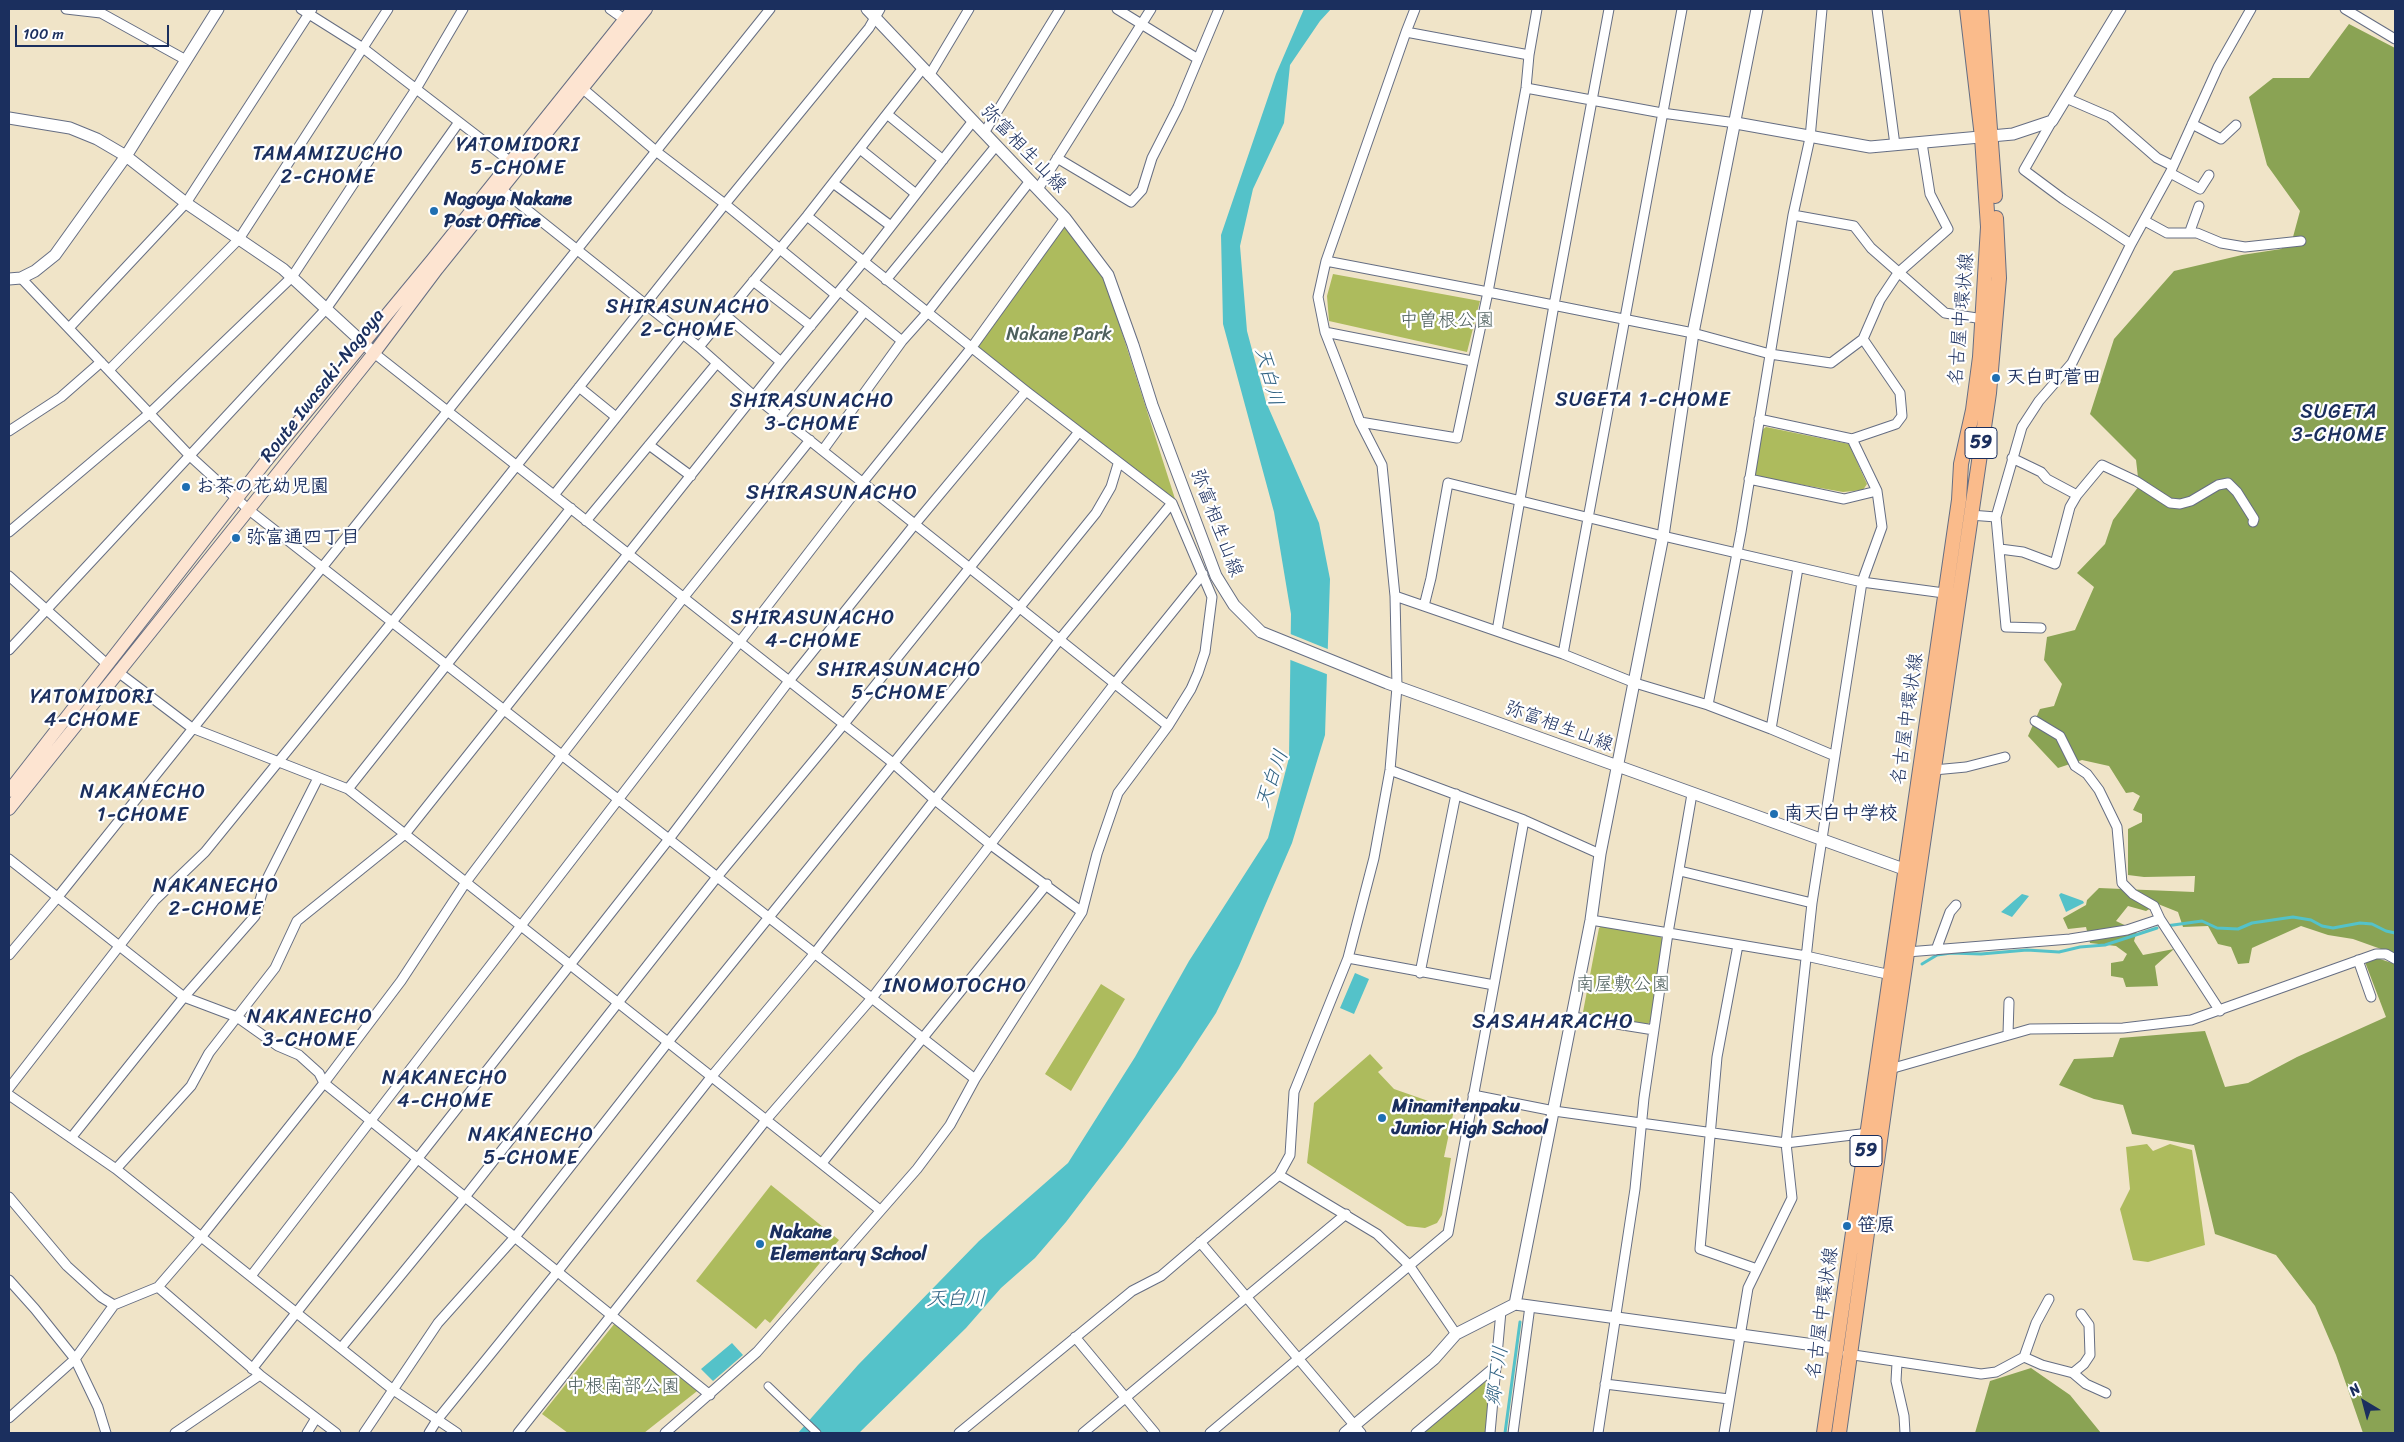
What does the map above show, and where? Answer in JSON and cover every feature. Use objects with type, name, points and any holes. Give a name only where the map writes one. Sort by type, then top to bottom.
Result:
[{"type":"main road","name":"Route Iwasaki-Nagoya","points":[[9,809],[237,499],[318,396],[363,345],[511,162],[632,9]]},
{"type":"main road","name":"Route Iwasaki-Nagoya","points":[[9,791],[249,510],[501,189],[646,9]]},
{"type":"main road","name":"名古屋中環状線","points":[[1824,1433],[1891,975],[1934,770],[1989,393],[1999,278],[1987,137],[1968,9]]},
{"type":"main road","name":"名古屋中環状線","points":[[1839,1433],[1907,952],[1912,872],[1944,593],[1959,500],[1961,464],[1973,410],[1983,319],[1988,228],[1987,137],[1981,9]]},
{"type":"street","points":[[66,9],[101,13],[186,60]]},
{"type":"street","points":[[9,279],[21,278],[35,272],[55,255],[126,156],[218,9]]},
{"type":"street","points":[[109,370],[239,239],[388,9]]},
{"type":"street","points":[[9,532],[150,413],[292,277],[416,88],[463,9]]},
{"type":"street","points":[[610,9],[624,19]]},
{"type":"street","points":[[9,955],[57,898],[770,9]]},
{"type":"street","name":"弥富相生山線","points":[[867,9],[878,13],[926,72],[1065,218],[1108,276],[1152,405],[1216,576],[1234,605],[1261,632],[1392,685],[1912,872]]},
{"type":"street","points":[[699,347],[807,216],[887,114],[926,72],[969,9]]},
{"type":"street","points":[[984,133],[1060,9]]},
{"type":"street","points":[[1117,9],[1198,59]]},
{"type":"street","points":[[823,450],[902,341],[1057,158],[1151,9]]},
{"type":"street","points":[[1057,158],[1131,202],[1142,190],[1152,158],[1178,107],[1219,9]]},
{"type":"street","points":[[959,1433],[1132,1291],[1160,1276],[1279,1175],[1290,1155],[1294,1092],[1348,958],[1374,858],[1390,770],[1395,596],[1382,465],[1360,422],[1325,332],[1318,297],[1326,261],[1415,9]]},
{"type":"street","points":[[1360,422],[1457,438],[1488,292],[1526,88],[1529,55],[1537,9]]},
{"type":"street","points":[[1497,632],[1554,305],[1609,9]]},
{"type":"street","points":[[1564,654],[1682,9]]},
{"type":"street","points":[[1515,1304],[1573,1017],[1591,920],[1600,854],[1663,536],[1693,333],[1757,9]]},
{"type":"street","points":[[1708,705],[1737,553],[1793,215],[1810,138],[1822,9]]},
{"type":"street","points":[[1877,9],[1895,145]]},
{"type":"street","points":[[2120,9],[2024,170],[2063,199],[2131,244]]},
{"type":"street","points":[[2042,628],[2006,627],[1996,517],[2022,428],[2040,401],[2072,363],[2131,244],[2146,221],[2172,170],[2218,68],[2250,9]]},
{"type":"street","points":[[2345,9],[2395,40]]},
{"type":"street","points":[[69,328],[186,203],[307,10],[363,48],[511,162]]},
{"type":"street","points":[[9,1088],[155,900],[205,852],[392,622],[878,13]]},
{"type":"street","points":[[1406,32],[1529,55]]},
{"type":"street","points":[[582,88],[657,152],[780,249],[865,311],[902,341]]},
{"type":"street","points":[[1526,88],[1662,113],[1736,123],[1810,138],[1870,147],[2013,134],[2052,121]]},
{"type":"street","points":[[2066,98],[2110,117],[2157,158],[2200,189],[2209,175]]},
{"type":"street","points":[[887,114],[942,160]]},
{"type":"street","points":[[9,118],[70,128],[97,139],[126,156],[186,203],[292,277],[363,345],[893,763],[991,845],[1047,884],[1082,912]]},
{"type":"street","points":[[116,1169],[191,1086],[209,1052],[274,968],[297,921],[405,834],[781,362],[864,261],[973,121]]},
{"type":"street","points":[[9,650],[326,309],[459,122]]},
{"type":"street","points":[[2192,124],[2221,139],[2236,125]]},
{"type":"street","points":[[1326,261],[1693,333],[1770,354],[1831,363],[1863,339],[1880,300],[1898,273],[1948,229],[1930,194],[1922,142]]},
{"type":"street","points":[[886,280],[996,146]]},
{"type":"street","points":[[860,149],[916,194]]},
{"type":"street","points":[[833,183],[891,226]]},
{"type":"street","points":[[501,189],[699,347],[780,417],[1168,726]]},
{"type":"street","points":[[2190,231],[2199,206]]},
{"type":"street","points":[[1793,215],[1854,226],[1871,248],[1945,313],[1983,319]]},
{"type":"street","points":[[664,1433],[710,1395],[757,1352],[917,1170],[950,1124],[976,1079],[1082,912],[1097,854],[1118,793],[1168,726],[1191,689],[1205,652],[1212,597],[1172,502],[1078,433],[807,216]]},
{"type":"street","points":[[251,1276],[863,482],[972,347],[1065,218]]},
{"type":"street","points":[[2146,221],[2167,234],[2190,231],[2222,242],[2245,247],[2301,241]]},
{"type":"street","points":[[21,278],[190,456],[249,510],[976,1079]]},
{"type":"street","points":[[753,281],[811,326]]},
{"type":"street","points":[[780,417],[865,311]]},
{"type":"street","points":[[725,314],[781,362]]},
{"type":"street","points":[[1325,332],[1472,361]]},
{"type":"street","points":[[554,495],[683,334]]},
{"type":"street","points":[[1759,419],[1852,439],[1896,424],[1902,416],[1900,394],[1863,339]]},
{"type":"street","points":[[9,431],[61,397],[101,362]]},
{"type":"street","points":[[586,521],[717,363]]},
{"type":"street","points":[[579,387],[616,417]]},
{"type":"street","points":[[252,1368],[669,839],[789,681],[915,524],[1026,391]]},
{"type":"street","points":[[341,1348],[465,1197],[717,877],[971,568],[1078,433]]},
{"type":"street","points":[[1724,1433],[1748,1288],[1792,1198],[1786,1143],[1812,903],[1862,582],[1882,527],[1876,491],[1852,439]]},
{"type":"street","points":[[9,1418],[75,1359],[114,1305],[158,1287],[202,1236],[324,1083],[401,982],[466,882],[562,755],[684,597],[810,440]]},
{"type":"street","points":[[649,445],[691,476]]},
{"type":"street","points":[[2012,458],[2041,472],[2047,478],[2077,495]]},
{"type":"street","points":[[364,1433],[438,1323],[514,1236],[768,917],[1096,513],[1111,487],[1118,464]]},
{"type":"street","points":[[2000,549],[2022,552],[2055,564],[2070,507],[2077,495],[2102,466],[2136,481],[2170,503],[2180,504],[2191,501],[2218,485],[2228,484],[2237,492],[2254,519],[2253,522]]},
{"type":"street","points":[[1749,479],[1844,499],[1876,491]]},
{"type":"street","points":[[1424,606],[1431,578],[1448,483],[1589,519],[1798,568],[1862,582],[1944,593]]},
{"type":"street","points":[[429,1433],[437,1420],[712,1076],[815,953],[1060,639],[1172,502]]},
{"type":"street","points":[[348,789],[571,508]]},
{"type":"street","points":[[1970,515],[1996,517]]},
{"type":"street","points":[[1771,729],[1798,568]]},
{"type":"street","points":[[518,1433],[562,1376],[613,1316],[766,1120],[872,998],[1115,683],[1203,574]]},
{"type":"street","points":[[9,576],[113,669],[192,728],[348,789],[880,1210]]},
{"type":"street","points":[[1395,596],[1564,654],[1635,683],[1708,705],[1835,756]]},
{"type":"street","points":[[2035,721],[2060,736],[2075,766],[2087,774],[2099,790],[2117,827],[2122,883],[2134,894],[2154,906],[2164,929],[2220,1011]]},
{"type":"street","points":[[1934,770],[1966,767],[2006,757]]},
{"type":"street","points":[[1390,770],[1524,820],[1600,854]]},
{"type":"street","points":[[71,1138],[184,997],[256,916],[266,881],[318,778]]},
{"type":"street","points":[[1420,973],[1456,794]]},
{"type":"street","points":[[1598,1433],[1636,1188],[1641,1124],[1668,933],[1692,794]]},
{"type":"street","points":[[1210,1433],[1297,1358],[1448,1234],[1524,820]]},
{"type":"street","points":[[9,859],[184,997],[237,1017],[278,1046],[299,1056],[319,1074],[324,1083],[370,1121],[710,1395]]},
{"type":"street","points":[[1680,871],[1812,903]]},
{"type":"street","points":[[822,1163],[924,1039],[1047,884]]},
{"type":"street","points":[[1936,950],[1950,912],[1956,905]]},
{"type":"street","points":[[1907,952],[2098,935],[2127,930],[2160,919]]},
{"type":"street","points":[[1591,920],[1806,956],[1891,975]]},
{"type":"street","points":[[1738,945],[1717,1058],[1700,1249],[1757,1269]]},
{"type":"street","points":[[1890,1069],[2008,1034],[2050,1027],[2123,1028],[2172,1024],[2191,1020],[2376,954],[2386,954],[2395,959]]},
{"type":"street","points":[[1348,958],[1420,973],[1494,985]]},
{"type":"street","points":[[2358,960],[2371,997]]},
{"type":"street","points":[[2008,1034],[2009,1002]]},
{"type":"street","points":[[1573,1017],[1654,1030]]},
{"type":"street","points":[[9,1094],[116,1169],[392,1389],[456,1433]]},
{"type":"street","points":[[1473,1095],[1554,1111],[1786,1143],[1868,1133]]},
{"type":"street","points":[[1279,1175],[1377,1234],[1409,1265],[1456,1334]]},
{"type":"street","points":[[9,1197],[68,1266],[100,1297],[114,1305]]},
{"type":"street","points":[[1083,1433],[1346,1214]]},
{"type":"street","points":[[1200,1242],[1358,1429]]},
{"type":"street","points":[[9,1280],[75,1359],[98,1407],[106,1433]]},
{"type":"street","points":[[158,1287],[260,1375],[336,1433]]},
{"type":"street","points":[[1345,1433],[1358,1429],[1434,1359],[1456,1334],[1515,1304],[1836,1348],[1850,1356],[1981,1374],[1996,1372],[2024,1357],[2036,1323],[2049,1299]]},
{"type":"street","points":[[1513,1433],[1530,1306]]},
{"type":"street","points":[[1490,1433],[1501,1311]]},
{"type":"street","points":[[2073,1373],[2084,1364],[2090,1355],[2089,1325],[2081,1314]]},
{"type":"street","points":[[1075,1337],[1155,1433]]},
{"type":"street","points":[[2024,1357],[2042,1365],[2073,1373],[2086,1384],[2106,1393]]},
{"type":"street","points":[[1897,1363],[1896,1381],[1904,1416],[1905,1433]]},
{"type":"street","points":[[1416,1433],[1497,1365]]},
{"type":"street","points":[[175,1433],[260,1375]]},
{"type":"street","points":[[1605,1384],[1729,1399]]},
{"type":"street","points":[[770,1388],[817,1433]]},
{"type":"street","points":[[307,1433],[316,1418]]},
{"type":"green space","points":[[2349,24],[2395,48],[2395,954],[2353,939],[2328,935],[2301,926],[2252,948],[2249,963],[2238,964],[2231,947],[2218,944],[2208,926],[2183,927],[2178,912],[2158,904],[2146,911],[2128,906],[2116,921],[2137,931],[2134,941],[2143,955],[2174,949],[2155,966],[2158,986],[2126,987],[2123,978],[2111,976],[2111,963],[2123,961],[2127,954],[2116,946],[2090,943],[2086,927],[2068,929],[2063,918],[2086,905],[2087,900],[2099,888],[2194,892],[2195,876],[2144,877],[2128,875],[2128,829],[2142,822],[2142,814],[2133,810],[2140,796],[2133,792],[2126,793],[2109,766],[2082,760],[2058,768],[2028,736],[2040,709],[2054,706],[2062,684],[2044,660],[2047,637],[2075,630],[2094,587],[2077,573],[2105,544],[2113,520],[2139,486],[2136,460],[2090,414],[2114,339],[2174,271],[2242,255],[2281,249],[2293,237],[2300,211],[2267,165],[2249,97],[2273,78],[2309,78]]},
{"type":"green space","name":"Nakane Park","points":[[1065,224],[1104,276],[1176,502],[1122,463],[975,347]]},
{"type":"green space","name":"中曽根公園","points":[[1333,274],[1480,301],[1467,352],[1329,321],[1327,296]]},
{"type":"green space","points":[[1766,427],[1849,444],[1867,484],[1863,490],[1843,492],[1758,477],[1754,472],[1762,430]]},
{"type":"green space","name":"南屋敷公園","points":[[1603,925],[1660,935],[1663,940],[1651,1021],[1648,1024],[1586,1016],[1583,1012],[1599,928]]},
{"type":"green space","points":[[2377,958],[2395,964],[2395,1433],[2363,1433],[2336,1355],[2315,1306],[2276,1255],[2215,1234],[2194,1145],[2132,1134],[2123,1105],[2094,1099],[2059,1085],[2074,1059],[2113,1057],[2120,1038],[2205,1031],[2225,1087],[2248,1083],[2297,1057],[2386,1017],[2365,962]]},
{"type":"green space","points":[[1101,984],[1125,999],[1071,1091],[1045,1074]]},
{"type":"green space","points":[[1370,1054],[1383,1068],[1378,1072],[1394,1089],[1454,1110],[1444,1157],[1451,1158],[1442,1215],[1437,1223],[1425,1228],[1407,1226],[1307,1163],[1314,1103]]},
{"type":"green space","points":[[2147,1144],[2153,1151],[2170,1144],[2192,1150],[2205,1245],[2148,1262],[2133,1260],[2120,1209],[2130,1189],[2126,1147]]},
{"type":"green space","points":[[771,1185],[839,1240],[770,1323],[765,1319],[756,1329],[696,1281]]},
{"type":"green space","name":"中根南部公園","points":[[615,1323],[701,1388],[644,1433],[568,1433],[542,1414]]},
{"type":"green space","points":[[2031,1368],[2070,1395],[2101,1433],[1975,1433],[1990,1381]]},
{"type":"green space","points":[[1492,1376],[1486,1433],[1423,1433]]},
{"type":"water","name":"天白川","points":[[1304,9],[1331,9],[1320,21],[1290,65],[1284,123],[1253,189],[1240,246],[1247,331],[1266,402],[1319,523],[1330,579],[1325,735],[1292,843],[1239,966],[1216,1013],[1180,1068],[1066,1222],[1035,1258],[1001,1288],[966,1328],[859,1433],[798,1433],[858,1365],[979,1241],[1068,1163],[1135,1057],[1189,961],[1268,838],[1289,758],[1291,614],[1274,512],[1223,324],[1221,235],[1276,74]]},
{"type":"water","points":[[2061,893],[2084,903],[2066,912],[2059,895]]},
{"type":"water","points":[[2022,894],[2029,896],[2012,917],[2001,912]]},
{"type":"water","points":[[1355,973],[1369,979],[1354,1014],[1340,1008]]},
{"type":"water","points":[[732,1343],[743,1355],[713,1381],[701,1369]]},
{"type":"pier","points":[[1288,633],[1330,650],[1329,675],[1288,659]]},
{"type":"waterway","points":[[2166,926],[2202,921],[2217,928],[2238,929],[2252,923],[2293,917],[2311,920],[2322,926],[2333,928],[2360,923],[2372,924],[2395,933]]},
{"type":"waterway","points":[[1922,964],[1937,955],[1951,953],[1981,954],[2027,950],[2059,952],[2080,947],[2105,945],[2157,928]]},
{"type":"waterway","name":"郷下川","points":[[1505,1433],[1520,1322]]},
{"type":"place","name":"Nagoya Nakane Post Office","points":[[434,211]]},
{"type":"place","name":"天白町菅田","points":[[1996,378]]},
{"type":"place","name":"お茶の花幼児園","points":[[186,487]]},
{"type":"place","name":"弥富通四丁目","points":[[236,538]]},
{"type":"place","name":"南天白中学校","points":[[1774,814]]},
{"type":"place","name":"Minamitenpaku Junior High School","points":[[1382,1118]]},
{"type":"place","name":"笹原","points":[[1847,1226]]},
{"type":"place","name":"Nakane Elementary School","points":[[760,1244]]},
{"type":"district","name":"YATOMIDORI 5-CHOME","points":[[518,158]]},
{"type":"district","name":"TAMAMIZUCHO 2-CHOME","points":[[328,166]]},
{"type":"district","name":"SHIRASUNACHO 2-CHOME","points":[[688,320]]},
{"type":"district","name":"SUGETA 1-CHOME","points":[[1643,401]]},
{"type":"district","name":"SHIRASUNACHO 3-CHOME","points":[[812,414]]},
{"type":"district","name":"SUGETA 3-CHOME","points":[[2339,424]]},
{"type":"district","name":"SHIRASUNACHO","points":[[832,494]]},
{"type":"district","name":"SHIRASUNACHO 4-CHOME","points":[[813,630]]},
{"type":"district","name":"SHIRASUNACHO 5-CHOME","points":[[899,682]]},
{"type":"district","name":"YATOMIDORI 4-CHOME","points":[[92,710]]},
{"type":"district","name":"NAKANECHO 1-CHOME","points":[[143,804]]},
{"type":"district","name":"NAKANECHO 2-CHOME","points":[[216,898]]},
{"type":"district","name":"INOMOTOCHO","points":[[955,987]]},
{"type":"district","name":"SASAHARACHO","points":[[1553,1023]]},
{"type":"district","name":"NAKANECHO 3-CHOME","points":[[310,1030]]},
{"type":"district","name":"NAKANECHO 4-CHOME","points":[[445,1090]]},
{"type":"district","name":"NAKANECHO 5-CHOME","points":[[531,1148]]}]
